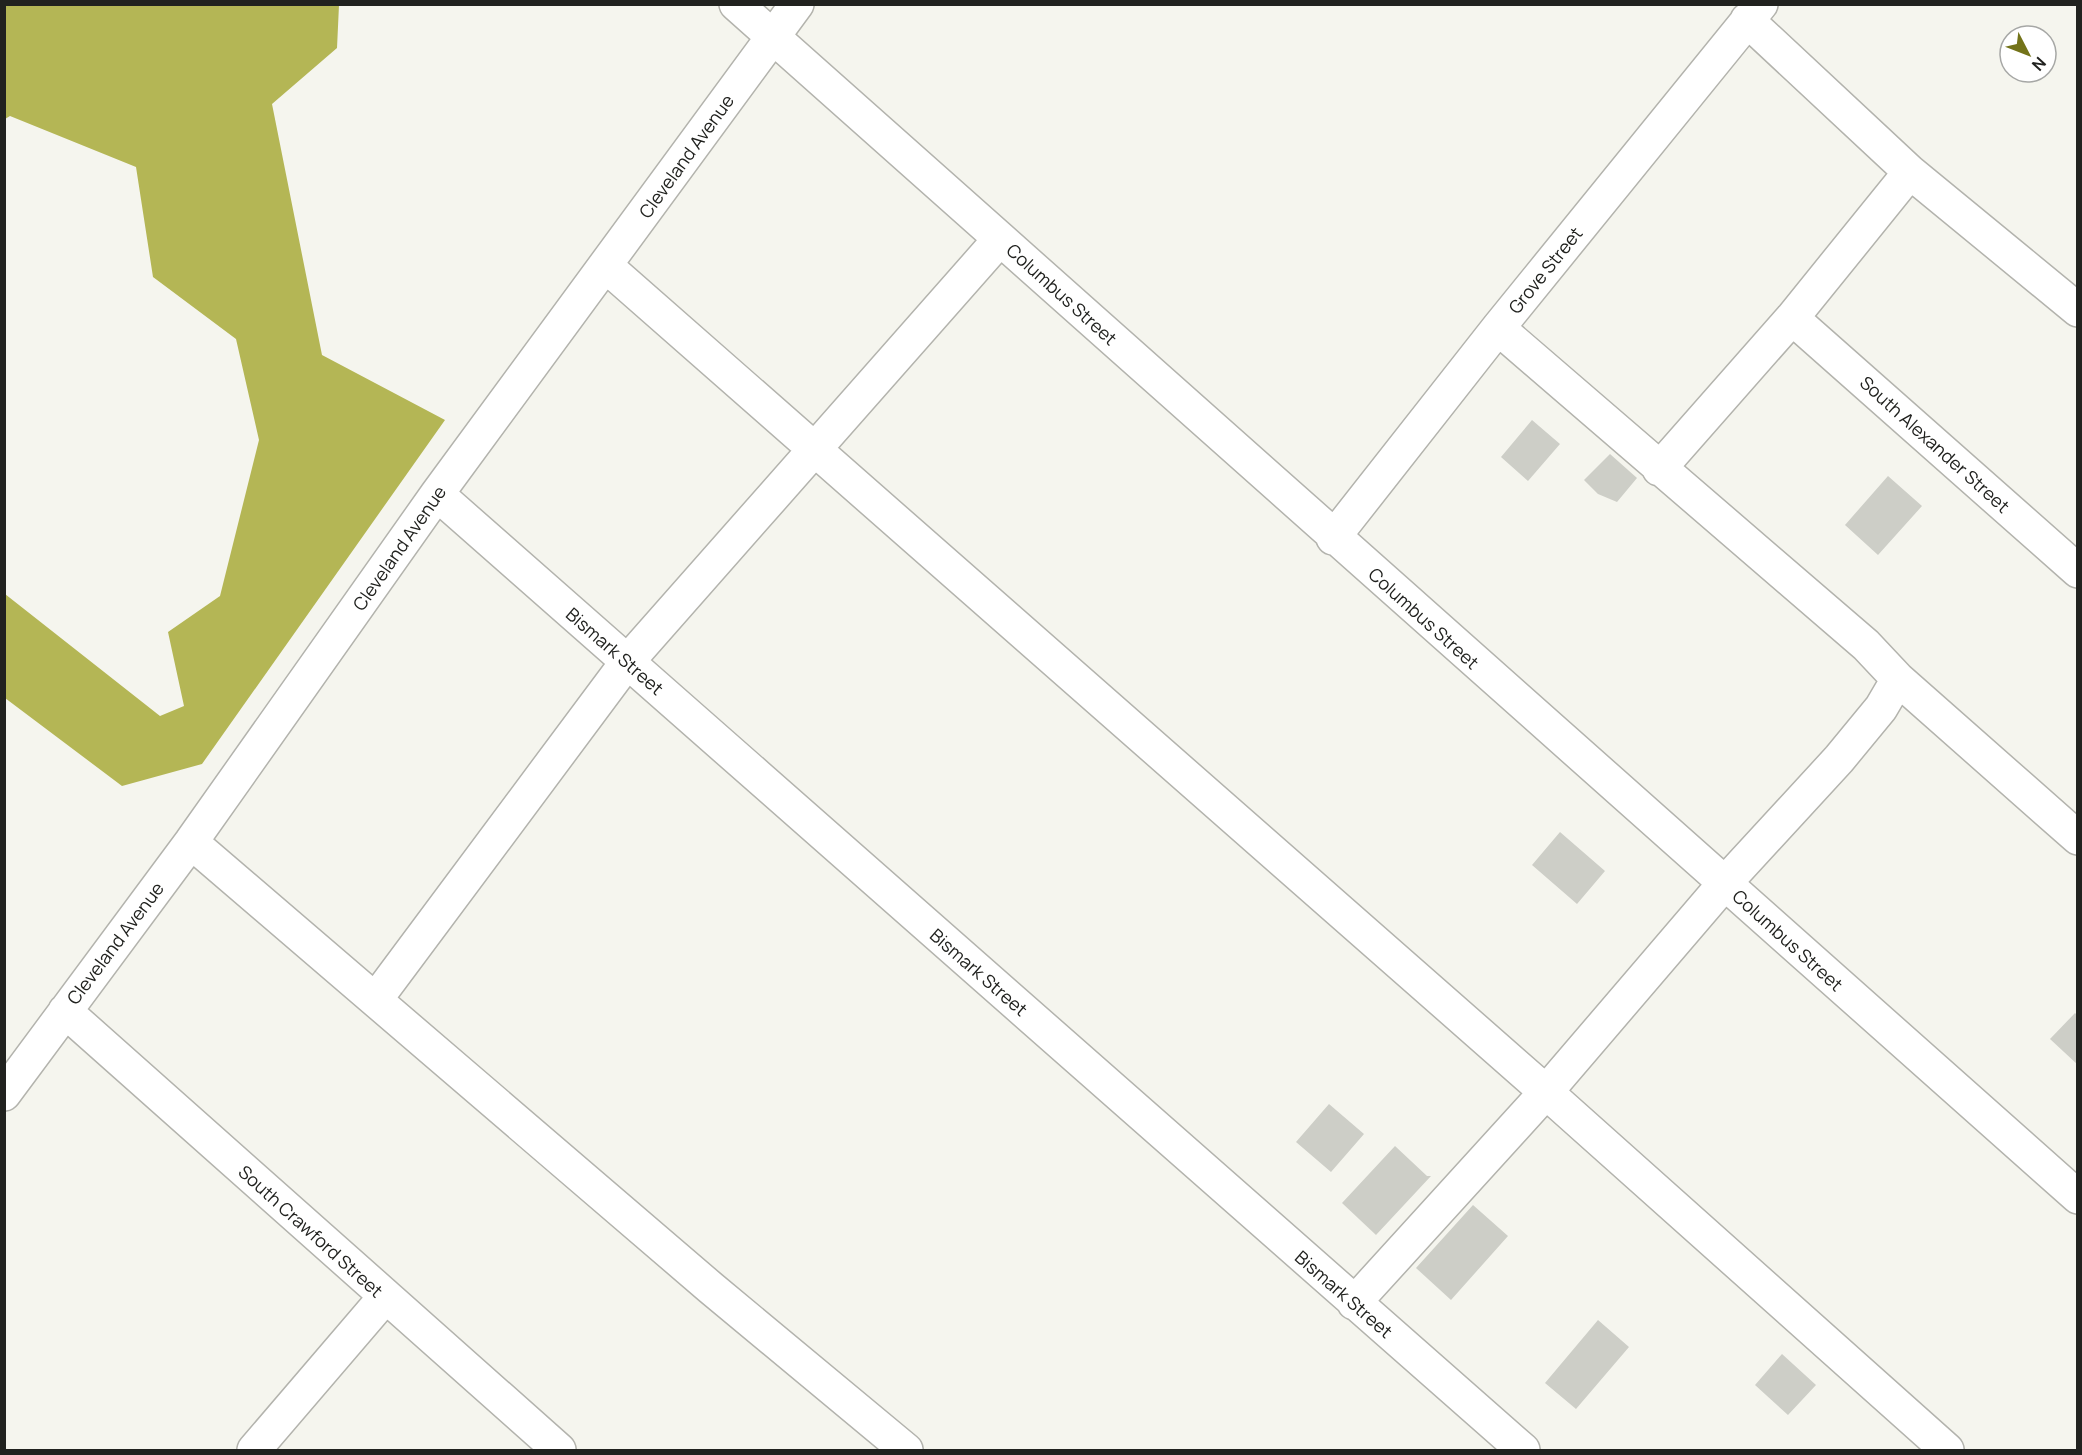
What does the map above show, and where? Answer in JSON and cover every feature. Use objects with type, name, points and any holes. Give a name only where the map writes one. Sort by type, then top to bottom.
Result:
[{"type":"street","name":"Columbus Street","points":[[736,4],[1333,538],[2078,1197]]},
{"type":"street","name":"Cleveland Avenue","points":[[4,1094],[191,842],[436,494],[797,4]]},
{"type":"street","points":[[1754,12],[1910,172],[2078,310]]},
{"type":"street","name":"Grove Street","points":[[1333,538],[1498,328],[1754,12]]},
{"type":"street","points":[[1659,469],[1792,318],[1910,172]]},
{"type":"street","points":[[376,999],[627,662],[1000,239]]},
{"type":"street","points":[[606,266],[1546,1092],[1947,1450]]},
{"type":"street","name":"South Alexander Street","points":[[1792,318],[2078,571]]},
{"type":"street","points":[[1498,328],[1866,645],[1898,679],[2078,838]]},
{"type":"street","name":"Bismark Street","points":[[436,494],[1523,1450]]},
{"type":"street","points":[[1354,1303],[1546,1092],[1724,884],[1839,759],[1881,708],[1898,679]]},
{"type":"street","points":[[191,842],[711,1288],[906,1450]]},
{"type":"street","name":"South Crawford Street","points":[[65,1011],[559,1450]]},
{"type":"street","points":[[254,1450],[385,1297]]},
{"type":"shaded area","points":[[5,4],[339,5],[337,48],[272,104],[322,355],[445,420],[202,764],[122,786],[5,698],[5,594],[160,716],[184,706],[168,632],[220,596],[259,440],[236,339],[153,277],[136,167],[10,116],[5,119]]},
{"type":"building","points":[[1532,420],[1560,444],[1528,481],[1501,457]]},
{"type":"building","points":[[1610,454],[1637,478],[1617,502],[1598,494],[1584,480]]},
{"type":"building","points":[[1888,476],[1922,506],[1878,555],[1845,525]]},
{"type":"building","points":[[1560,832],[1605,871],[1577,904],[1532,865]]},
{"type":"building","points":[[2075,1013],[2078,1016],[2078,1065],[2050,1039]]},
{"type":"building","points":[[1329,1104],[1364,1134],[1331,1172],[1296,1142]]},
{"type":"building","points":[[1395,1146],[1427,1176],[1431,1176],[1376,1235],[1342,1203]]},
{"type":"building","points":[[1473,1205],[1508,1236],[1451,1300],[1416,1268]]},
{"type":"building","points":[[1598,1320],[1629,1347],[1576,1409],[1545,1383]]},
{"type":"building","points":[[1782,1354],[1816,1385],[1788,1415],[1755,1385]]}]
